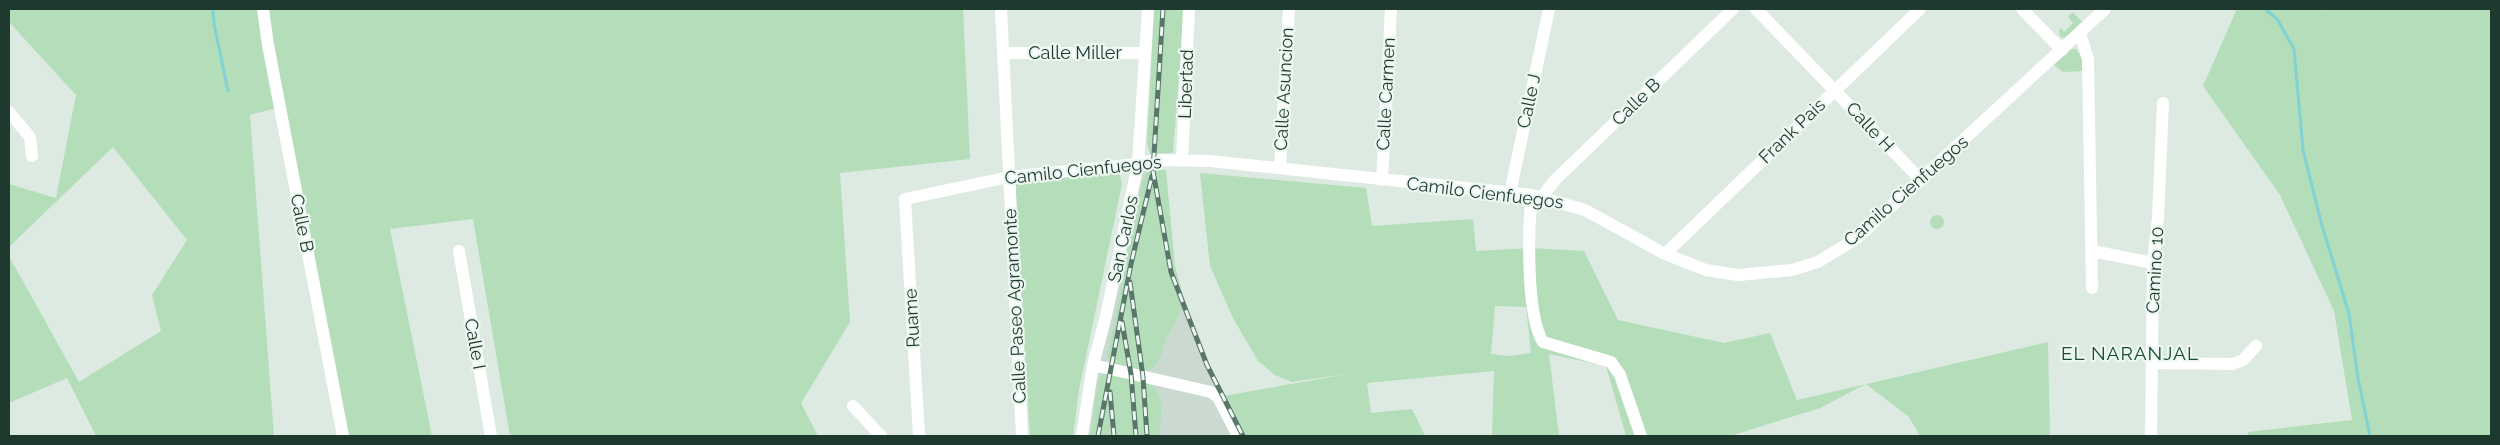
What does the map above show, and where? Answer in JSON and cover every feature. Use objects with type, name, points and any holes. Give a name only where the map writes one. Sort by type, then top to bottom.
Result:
[{"type":"street","name":"Calle B","points":[[263,9],[342,436]]},
{"type":"street","name":"Calle Paseo Agramonte","points":[[1001,9],[1022,436]]},
{"type":"street","name":"San Carlos","points":[[1082,436],[1093,366],[1106,316],[1138,164],[1148,9]]},
{"type":"street","name":"Libertad","points":[[1182,160],[1189,9]]},
{"type":"street","name":"Calle Asuncion","points":[[1280,168],[1289,9]]},
{"type":"street","name":"Calle Carmen","points":[[1382,180],[1391,9]]},
{"type":"street","name":"Calle J","points":[[1510,193],[1549,9]]},
{"type":"street","name":"Calle B","points":[[1537,196],[1733,9]]},
{"type":"street","name":"Calle H","points":[[1756,9],[1920,180]]},
{"type":"street","name":"Frank Pais","points":[[1665,254],[1920,9]]},
{"type":"street","points":[[2022,9],[2062,50]]},
{"type":"street","name":"Camilo Cienfuegos","points":[[905,199],[1008,177],[1138,164],[1152,160],[1182,160],[1280,168],[1537,196],[1585,210],[1665,254],[1706,270],[1738,275],[1792,270],[1818,262],[1857,238],[2105,9]]},
{"type":"street","points":[[2080,33],[2088,59],[2092,288]]},
{"type":"street","name":"Calle Miller","points":[[1004,53],[1145,53]]},
{"type":"street","name":"Camino 10","points":[[2151,436],[2153,263],[2158,217],[2162,103]]},
{"type":"street","points":[[9,112],[30,137],[32,156]]},
{"type":"street","points":[[1537,196],[1529,220],[1533,301],[1539,336],[1543,342],[1611,362],[1620,374],[1641,436]]},
{"type":"street","name":"Ruame","points":[[905,199],[919,436]]},
{"type":"street","name":"Calle I","points":[[459,251],[491,436]]},
{"type":"street","points":[[2092,251],[2153,263]]},
{"type":"street","points":[[2152,363],[2233,364],[2243,360],[2256,346]]},
{"type":"street","points":[[1093,366],[1211,392],[1218,397],[1238,436]]},
{"type":"street","points":[[853,406],[881,436]]},
{"type":"shaded area","points":[[1153,160],[1171,272],[1207,365],[1243,436],[1083,436],[1138,164]]},
{"type":"green space","points":[[9,9],[963,9],[970,159],[840,173],[850,322],[801,403],[818,436],[510,436],[473,219],[390,229],[432,436],[343,436],[280,107],[250,115],[274,436],[96,436],[67,378],[9,403],[9,256],[79,382],[161,331],[152,295],[187,240],[113,147],[9,247],[9,184],[56,198],[76,95],[9,22]]},
{"type":"green space","points":[[1154,9],[1184,9],[1173,153],[1150,154],[1147,143]]},
{"type":"green space","points":[[2237,9],[2321,9],[2323,11],[2325,9],[2491,9],[2491,436],[2248,436],[2248,432],[2352,420],[2334,311],[2280,195],[2203,86]]},
{"type":"green space","points":[[2073,12],[2083,23],[2065,38],[2060,37],[2059,30],[2061,28],[2064,32],[2073,23],[2068,17]]},
{"type":"green space","points":[[2072,49],[2076,49],[2082,58],[2083,71],[2063,72],[2054,65]]},
{"type":"green space","points":[[1153,169],[1166,170],[1175,266],[1185,303],[1166,339],[1160,359],[1151,370],[1142,370],[1111,363],[1107,357],[1142,184],[1146,173]]},
{"type":"green space","points":[[1116,172],[1120,175],[1122,184],[1079,390],[1073,436],[1030,436],[1016,183]]},
{"type":"green space","points":[[1200,173],[1366,188],[1372,226],[1473,219],[1476,251],[1530,248],[1584,251],[1618,320],[1724,343],[1770,333],[1797,400],[1866,384],[1820,408],[1730,436],[1626,436],[1606,366],[1549,354],[1559,436],[1492,436],[1494,371],[1367,383],[1371,413],[1412,409],[1425,436],[1238,436],[1218,397],[1353,373],[1292,382],[1275,375],[1258,361],[1233,318],[1210,266]],"holes":[[[1495,306],[1526,307],[1531,353],[1509,356],[1491,354]]]},
{"type":"green space","points":[[1934,215],[1940,215],[1944,222],[1940,229],[1934,229],[1930,225],[1930,219]]},
{"type":"green space","points":[[2048,342],[2050,436],[1920,436],[1909,417],[1866,384]]},
{"type":"green space","points":[[1104,373],[1145,381],[1157,390],[1161,406],[1159,436],[1091,436],[1098,379]]},
{"type":"waterway","points":[[213,9],[214,24],[228,91]]},
{"type":"waterway","points":[[2265,9],[2277,19],[2294,49],[2303,150],[2321,222],[2349,314],[2358,378],[2370,436]]},
{"type":"railway","points":[[1163,9],[1153,171],[1171,272],[1207,365],[1243,436]]},
{"type":"railway","points":[[1098,436],[1131,264],[1152,176]]},
{"type":"railway","points":[[1130,282],[1143,377],[1147,436]]},
{"type":"railway","points":[[1122,322],[1131,374],[1136,436]]},
{"type":"railway","points":[[1110,392],[1114,436]]},
{"type":"district","name":"EL NARANJAL","points":[[2130,353]]}]
